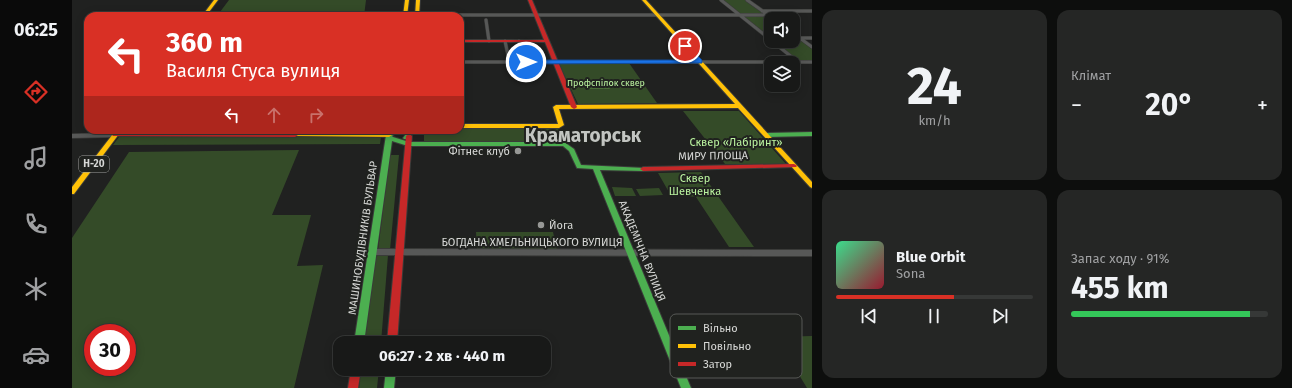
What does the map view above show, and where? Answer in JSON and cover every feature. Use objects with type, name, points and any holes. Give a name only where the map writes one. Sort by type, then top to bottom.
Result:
[{"type":"street","points":[[207,12],[216,0]]},
{"type":"street","points":[[405,12],[407,0]]},
{"type":"street","points":[[417,12],[418,0]]},
{"type":"street","points":[[530,0],[574,107]]},
{"type":"street","points":[[644,0],[812,186]]},
{"type":"street","points":[[721,0],[764,35]]},
{"type":"street","points":[[747,0],[762,11],[812,11]]},
{"type":"street","points":[[464,15],[764,15]]},
{"type":"street","points":[[486,20],[490,41]]},
{"type":"street","points":[[800,38],[812,38]]},
{"type":"street","points":[[800,38],[812,47]]},
{"type":"street","points":[[464,41],[547,41]]},
{"type":"street","points":[[505,41],[508,55],[533,56],[531,48],[521,48],[519,41]]},
{"type":"street","points":[[780,48],[790,56]]},
{"type":"street","points":[[464,62],[764,62]]},
{"type":"street","points":[[800,62],[812,62]]},
{"type":"street","points":[[464,126],[559,126],[561,125],[556,107],[740,106]]},
{"type":"street","points":[[72,136],[102,134]]},
{"type":"street","name":"Н-20","points":[[72,192],[116,134]]},
{"type":"street","name":"МАШИНОБУДІВНИКІВ БУЛЬВАР","points":[[360,336],[372,252],[392,134]]},
{"type":"street","points":[[393,134],[402,140],[408,134]]},
{"type":"street","points":[[393,134],[408,144]]},
{"type":"street","points":[[393,336],[409,134]]},
{"type":"street","points":[[766,135],[812,134]]},
{"type":"street","name":"МИРУ ПЛОЩА","points":[[408,144],[564,144],[572,150],[579,167],[596,168],[794,166]]},
{"type":"street","name":"АКАДЕМІЧНА ВУЛИЦЯ","points":[[596,168],[670,349]]},
{"type":"street","name":"БОГДАНА ХМЕЛЬНИЦЬКОГО ВУЛИЦЯ","points":[[372,252],[812,253]]},
{"type":"street","points":[[353,388],[355,376]]},
{"type":"street","points":[[389,388],[390,376]]},
{"type":"street","name":"АКАДЕМІЧНА ВУЛИЦЯ","points":[[682,378],[686,388]]},
{"type":"green space","points":[[229,0],[366,0],[364,12],[220,12]]},
{"type":"green space","points":[[723,0],[745,0],[763,13],[739,13]]},
{"type":"green space","points":[[740,16],[764,16],[764,34]]},
{"type":"green space","points":[[800,40],[812,49],[812,61],[800,61],[800,56],[792,56],[782,48],[800,48]]},
{"type":"green space","name":"Профспілок сквер","points":[[629,63],[657,103],[578,104],[559,64]]},
{"type":"green space","name":"Сквер «Лабіринт»","points":[[683,111],[739,111],[786,164],[725,164]]},
{"type":"green space","points":[[464,127],[558,127],[563,143],[424,143],[424,134],[464,134]]},
{"type":"green space","points":[[119,137],[381,137],[380,144],[113,145]]},
{"type":"green space","points":[[299,150],[272,215],[311,215],[297,266],[323,265],[294,388],[72,388],[72,238],[129,152]]},
{"type":"green space","points":[[390,155],[399,155],[390,250],[378,250]]},
{"type":"green space","name":"Сквер Шевченка","points":[[701,172],[754,247],[729,247],[696,197],[670,194],[658,173]]},
{"type":"green space","points":[[612,187],[632,188],[636,196],[615,196]]},
{"type":"green space","points":[[659,188],[663,195],[640,196],[636,189]]},
{"type":"green space","points":[[476,232],[553,232],[557,250],[477,250]]},
{"type":"green space","points":[[375,255],[388,255],[382,336],[365,336]]},
{"type":"green space","points":[[802,336],[812,336],[812,388],[807,388],[801,378]]},
{"type":"green space","points":[[360,376],[378,376],[377,388],[359,388]]},
{"type":"shaded area","points":[[586,80],[605,80],[610,89],[590,89]]},
{"type":"traffic: fast","points":[[390,138],[389,135],[391,134]]},
{"type":"traffic: fast","points":[[406,138],[409,134]]},
{"type":"traffic: fast","points":[[766,135],[812,134]]},
{"type":"traffic: fast","points":[[360,336],[389,137]]},
{"type":"traffic: fast","points":[[393,139],[408,144],[564,144],[572,150],[579,167],[643,169]]},
{"type":"traffic: fast","points":[[596,168],[670,349]]},
{"type":"traffic: fast","points":[[389,388],[390,376]]},
{"type":"traffic: fast","points":[[682,378],[686,388]]},
{"type":"traffic: slow","points":[[207,12],[216,0]]},
{"type":"traffic: slow","points":[[406,12],[407,0]]},
{"type":"traffic: slow","points":[[417,12],[418,0]]},
{"type":"traffic: slow","points":[[644,0],[812,186]]},
{"type":"traffic: slow","points":[[464,126],[559,126],[561,125],[556,107],[740,106]]},
{"type":"traffic: slow","points":[[72,192],[116,134]]},
{"type":"traffic: slow","points":[[295,135],[389,135]]},
{"type":"traffic: jam","points":[[530,0],[574,107]]},
{"type":"traffic: jam","points":[[464,41],[547,41]]},
{"type":"traffic: jam","points":[[115,135],[295,135]]},
{"type":"traffic: jam","points":[[393,336],[409,136]]},
{"type":"traffic: jam","points":[[643,169],[794,166]]},
{"type":"traffic: jam","points":[[353,388],[355,376]]},
{"type":"place","name":"Фітнес клуб","points":[[518,151]]},
{"type":"place","name":"Йога","points":[[541,225]]},
{"type":"district","name":"Краматорськ","points":[[583,135]]},
{"type":"route","points":[[526,62],[700,62],[685,46]]}]
